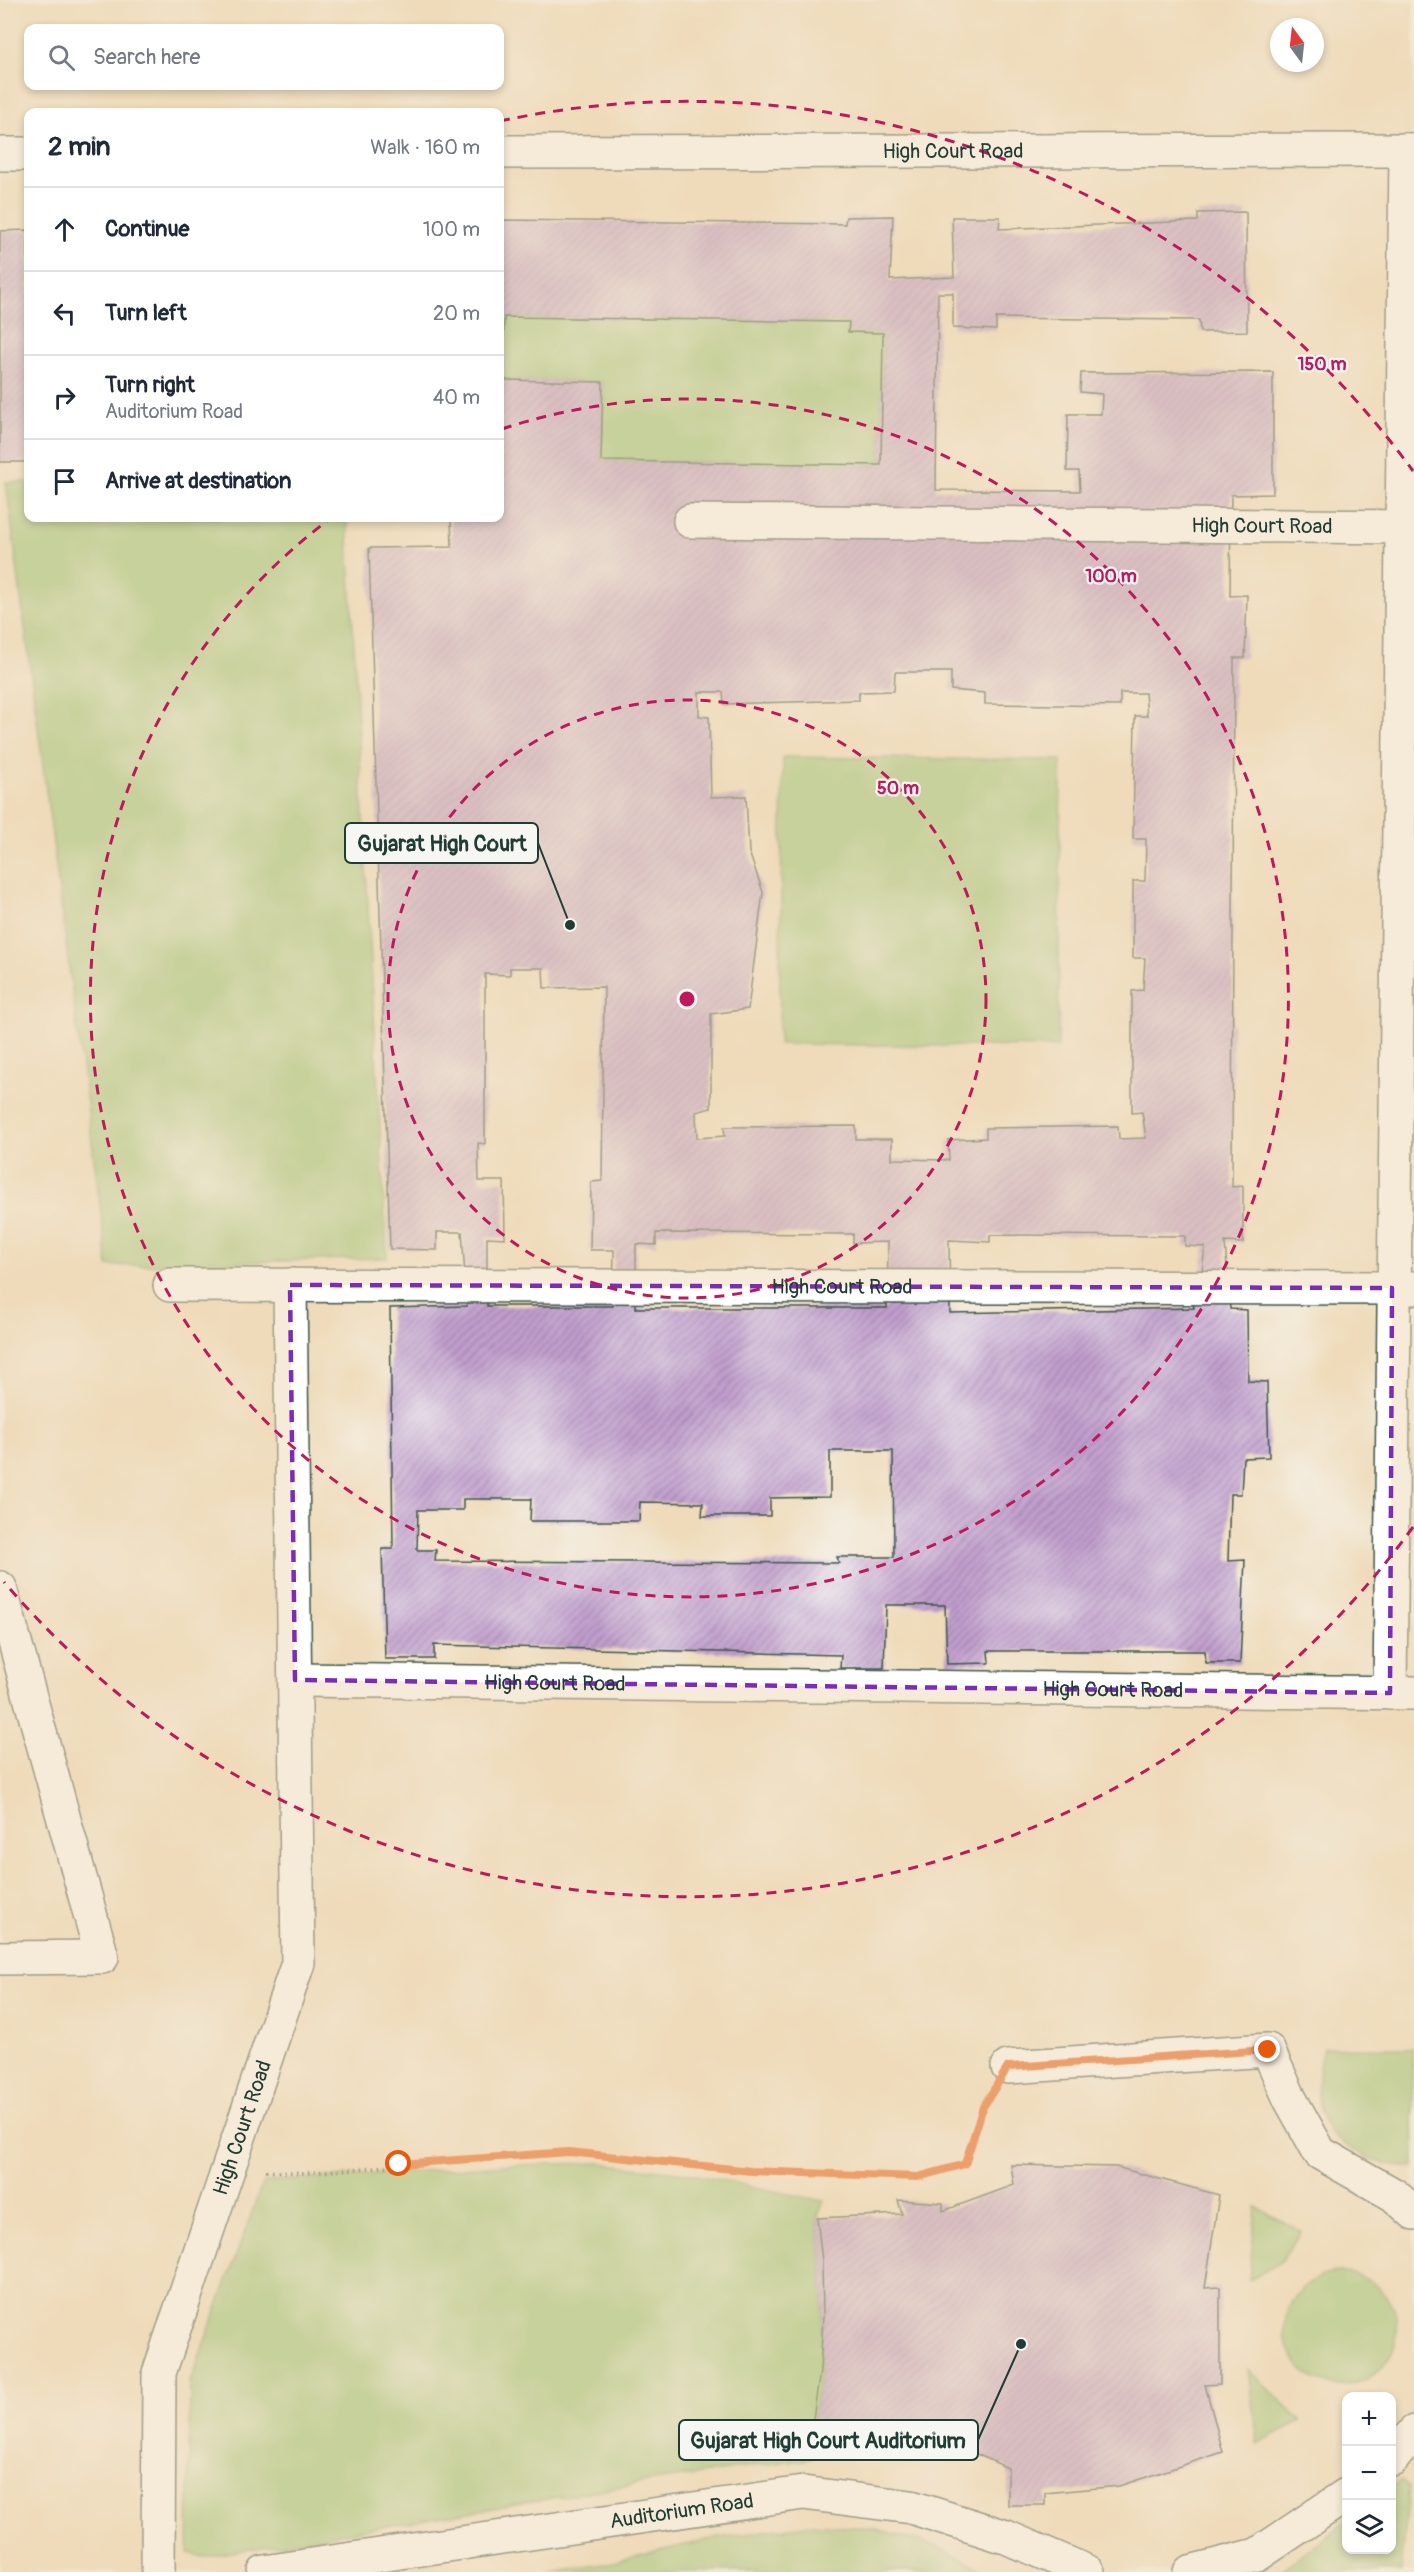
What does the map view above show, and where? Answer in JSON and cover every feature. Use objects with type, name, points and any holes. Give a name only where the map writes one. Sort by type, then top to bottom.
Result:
[{"type":"street","name":"High Court Road","points":[[295,1680],[1402,1693],[1410,150],[504,153]]},
{"type":"street","points":[[0,154],[24,154]]},
{"type":"street","name":"High Court Road","points":[[690,521],[1408,527]]},
{"type":"street","name":"High Court Road","points":[[170,1285],[1403,1288]]},
{"type":"street","name":"High Court Road","points":[[158,2572],[159,2373],[298,1963],[290,1285]]},
{"type":"street","points":[[0,1588],[102,1957],[0,1958]]},
{"type":"street","points":[[1008,2067],[1268,2050],[1290,2099],[1320,2153],[1407,2200]]},
{"type":"street","name":"Auditorium Road","points":[[264,2572],[803,2493],[910,2507],[1006,2537],[1088,2572]]},
{"type":"street","points":[[1190,2572],[1257,2555],[1342,2498]]},
{"type":"path","points":[[261,2170],[304,2173],[569,2152],[751,2171],[918,2177],[965,2164],[983,2107],[1008,2067]]},
{"type":"highlighted area","points":[[290,1285],[1392,1288],[1390,1693],[295,1680]]},
{"type":"green space","points":[[504,317],[849,322],[848,331],[883,333],[881,465],[601,461],[603,382],[504,380]]},
{"type":"green space","points":[[6,482],[24,482],[24,522],[347,522],[387,1258],[108,1266]]},
{"type":"green space","points":[[783,757],[1061,760],[1058,1047],[779,1044]]},
{"type":"green space","points":[[1323,2048],[1412,2048],[1414,2167],[1395,2166],[1371,2159],[1347,2146],[1331,2133],[1325,2124],[1319,2103],[1318,2080]]},
{"type":"green space","points":[[600,2163],[686,2173],[824,2201],[817,2218],[822,2261],[823,2317],[820,2371],[812,2425],[815,2457],[641,2483],[203,2557],[188,2553],[190,2382],[263,2182],[504,2165]]},
{"type":"green space","points":[[1256,2207],[1301,2231],[1281,2262],[1249,2280]]},
{"type":"green space","points":[[1341,2273],[1362,2277],[1381,2289],[1393,2308],[1397,2329],[1393,2350],[1381,2369],[1362,2381],[1341,2385],[1320,2381],[1301,2369],[1289,2350],[1285,2329],[1289,2308],[1301,2289],[1320,2277]]},
{"type":"green space","points":[[1248,2369],[1301,2421],[1257,2444]]},
{"type":"green space","points":[[1402,2481],[1409,2488],[1401,2572],[1278,2572],[1342,2525],[1342,2554],[1396,2554],[1396,2485]]},
{"type":"green space","points":[[811,2524],[874,2529],[938,2547],[986,2572],[550,2572],[603,2564],[711,2539]]},
{"type":"building","points":[[1246,212],[1247,331],[1200,332],[1199,320],[996,318],[996,330],[953,328],[953,293],[938,293],[936,490],[1080,491],[1079,471],[1067,471],[1068,414],[1101,414],[1102,394],[1080,392],[1081,373],[1273,372],[1273,494],[1231,495],[1230,596],[1247,595],[1245,658],[1234,658],[1232,1187],[1243,1186],[1243,1243],[1225,1242],[1230,1309],[1247,1310],[1248,1381],[1267,1382],[1269,1457],[1243,1458],[1241,1494],[1230,1494],[1228,1561],[1245,1560],[1240,1663],[1206,1663],[1205,1651],[988,1651],[989,1663],[947,1664],[945,1605],[886,1605],[884,1668],[840,1668],[841,1655],[434,1645],[434,1659],[385,1659],[382,1549],[393,1549],[390,1308],[467,1306],[462,1232],[437,1232],[437,1250],[390,1249],[369,548],[452,547],[451,522],[504,522],[504,380],[603,382],[601,461],[881,465],[883,333],[848,332],[849,322],[504,317],[504,220],[845,224],[846,217],[893,216],[890,280],[954,277],[952,217],[1000,217],[999,229],[1198,221],[1198,213]],"holes":[[[895,672],[951,672],[951,690],[985,693],[985,704],[1120,706],[1120,693],[1145,693],[1147,716],[1135,716],[1133,839],[1146,839],[1145,881],[1133,881],[1133,958],[1145,958],[1143,990],[1132,991],[1132,1113],[1142,1112],[1146,1138],[1119,1139],[1118,1126],[986,1128],[986,1138],[948,1140],[949,1160],[892,1159],[892,1139],[856,1139],[856,1126],[724,1127],[725,1136],[697,1138],[696,1112],[711,1108],[711,1014],[748,1009],[763,892],[749,852],[746,796],[711,797],[709,717],[699,716],[699,692],[723,692],[724,704],[859,700],[859,692],[894,691]],[[510,968],[543,968],[544,988],[604,987],[602,1181],[591,1182],[590,1250],[614,1250],[613,1306],[487,1306],[487,1237],[505,1238],[504,1181],[479,1181],[478,1143],[485,1144],[485,974],[510,975]],[[656,1233],[853,1234],[853,1243],[888,1242],[887,1308],[636,1308],[636,1244],[656,1245]],[[990,1235],[1185,1236],[1185,1246],[1205,1247],[1202,1271],[1191,1295],[1194,1308],[950,1313],[949,1240],[990,1242]],[[830,1451],[893,1451],[894,1557],[837,1557],[839,1563],[435,1561],[436,1550],[417,1550],[418,1510],[463,1510],[463,1499],[531,1499],[530,1521],[639,1521],[640,1502],[703,1503],[702,1516],[770,1516],[770,1498],[830,1497]]]},
{"type":"building","points":[[24,230],[24,462],[0,462],[0,231]]},
{"type":"building","points":[[1011,2165],[1116,2167],[1219,2195],[1205,2288],[1220,2287],[1220,2384],[1205,2385],[1223,2452],[1119,2486],[1045,2493],[1045,2505],[1008,2505],[1008,2468],[938,2437],[938,2456],[889,2456],[889,2426],[812,2425],[820,2371],[823,2317],[822,2261],[817,2218],[902,2214],[898,2200],[943,2203],[943,2211],[1014,2185]]},
{"type":"place","name":"Gujarat High Court","points":[[570,925]]},
{"type":"place","name":"Gujarat High Court Auditorium","points":[[1021,2344]]},
{"type":"route","points":[[399,2164],[569,2152],[751,2171],[918,2177],[965,2164],[983,2107],[1008,2067],[1268,2050]]}]
